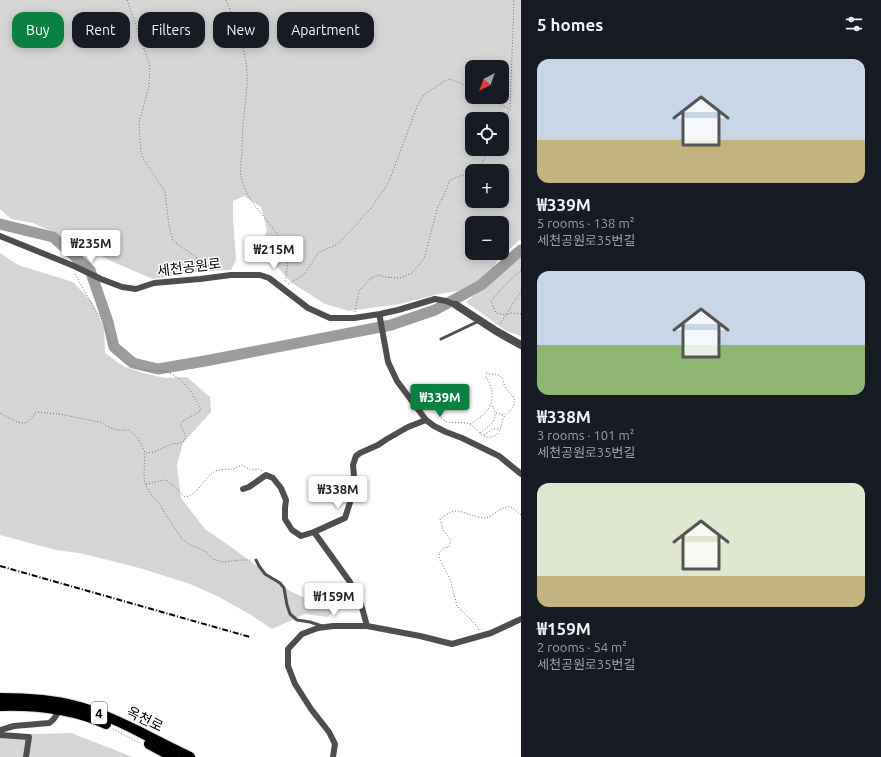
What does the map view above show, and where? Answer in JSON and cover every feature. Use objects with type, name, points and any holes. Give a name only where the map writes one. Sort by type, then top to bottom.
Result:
[{"type":"main road","name":"옥천로","points":[[0,698],[28,698],[61,707],[96,719],[121,730],[173,757]]},
{"type":"main road","name":"옥천로","points":[[0,706],[76,706],[118,721],[190,757]]},
{"type":"street","points":[[0,236],[71,265]]},
{"type":"street","name":"세천공원로","points":[[71,265],[122,287],[136,289],[154,283],[231,275],[260,275],[269,278],[308,308],[330,318],[380,316],[435,299],[456,305]]},
{"type":"street","points":[[456,305],[521,345]]},
{"type":"street","points":[[380,316],[388,362],[397,381],[426,420],[434,426],[498,456],[521,474]]},
{"type":"street","points":[[243,489],[249,487],[266,475],[273,478],[281,488],[286,500],[285,519],[292,530],[301,536],[314,532],[345,518],[355,487],[353,465],[356,456],[378,445],[387,438],[426,420]]},
{"type":"street","points":[[314,532],[350,582],[360,604],[367,626]]},
{"type":"street","points":[[333,757],[335,744],[329,732],[311,709],[295,684],[288,666],[288,649],[302,634],[318,628],[333,626],[367,626],[452,644],[482,636],[521,620]]},
{"type":"street","points":[[0,730],[14,726],[49,723],[61,707]]},
{"type":"street","points":[[0,735],[29,736],[26,757]]},
{"type":"lane","points":[[441,339],[480,320]]},
{"type":"lane","points":[[256,560],[265,574],[280,583],[284,588],[290,614],[297,620],[326,627]]},
{"type":"path","points":[[127,0],[150,66],[149,86],[139,123],[144,160],[165,192],[169,226],[173,241],[210,267],[217,270]]},
{"type":"path","points":[[226,0],[242,44],[247,68],[241,175],[245,188],[253,203],[284,246],[287,266],[286,281],[282,287]]},
{"type":"path","points":[[509,112],[510,109],[514,0]]},
{"type":"path","points":[[282,287],[304,275],[319,252],[336,245],[341,241],[378,199],[390,179],[421,98],[447,79],[453,79],[465,85]]},
{"type":"path","points":[[500,104],[510,109]]},
{"type":"path","points":[[354,318],[359,291],[371,278],[379,276],[400,278],[412,273],[424,260],[438,206],[450,180],[465,175]]},
{"type":"path","points":[[71,265],[95,310],[104,320],[112,347],[122,360],[140,369],[168,372],[180,379],[199,404],[200,410],[198,413],[184,419],[181,423],[181,427],[186,436],[184,441],[172,444],[154,452],[145,453]]},
{"type":"path","points":[[521,270],[491,301],[496,313],[506,315],[511,313],[521,314]]},
{"type":"path","points":[[499,326],[521,291]]},
{"type":"path","points":[[438,413],[444,420],[451,423],[464,422],[476,428],[483,436],[494,437],[501,430],[503,418],[514,406],[515,402],[514,398],[505,386],[504,380],[498,375],[486,374],[493,395],[491,404],[488,410],[480,418],[470,424]]},
{"type":"path","points":[[480,433],[493,422],[494,413],[491,404]]},
{"type":"path","points":[[0,413],[24,423],[31,419],[36,412],[64,415],[100,422],[117,430],[129,430],[137,437],[145,453],[145,484],[182,539],[206,552],[213,559],[222,562],[256,560]]},
{"type":"path","points":[[494,413],[505,416]]},
{"type":"path","points":[[483,436],[496,428],[501,430]]},
{"type":"path","points":[[145,484],[164,480],[168,481],[185,497],[190,496],[197,491],[206,479],[215,471],[232,469],[242,465],[251,470],[259,469],[266,475]]},
{"type":"path","points":[[482,636],[477,626],[457,606],[450,579],[440,560],[439,553],[444,548],[449,547],[451,540],[444,532],[440,519],[446,514],[455,511],[461,511],[467,514],[487,518],[510,506],[521,516]]},
{"type":"shaded area","points":[[0,0],[521,0],[521,239],[509,249],[509,216],[465,216],[465,260],[498,260],[491,271],[472,286],[457,291],[400,304],[349,311],[325,304],[292,283],[261,249],[267,229],[261,207],[244,196],[233,201],[236,260],[231,270],[202,271],[153,279],[111,261],[80,244],[33,223],[11,219],[0,209]]},
{"type":"shaded area","points":[[0,253],[18,265],[73,282],[92,302],[104,327],[105,353],[123,366],[143,373],[165,378],[187,377],[210,397],[211,412],[183,443],[177,465],[181,498],[205,529],[290,591],[333,611],[328,617],[305,614],[272,629],[251,615],[217,596],[190,584],[112,561],[79,553],[56,550],[0,535]]},
{"type":"shaded area","points":[[521,257],[521,336],[506,331],[466,302]]},
{"type":"shaded area","points":[[71,733],[133,757],[0,757],[0,735]]},
{"type":"waterway","points":[[0,224],[53,237],[90,270],[108,322],[114,347],[133,363],[158,369],[391,325],[435,310],[481,285],[521,250]]},
{"type":"railway","points":[[0,566],[250,637]]}]
